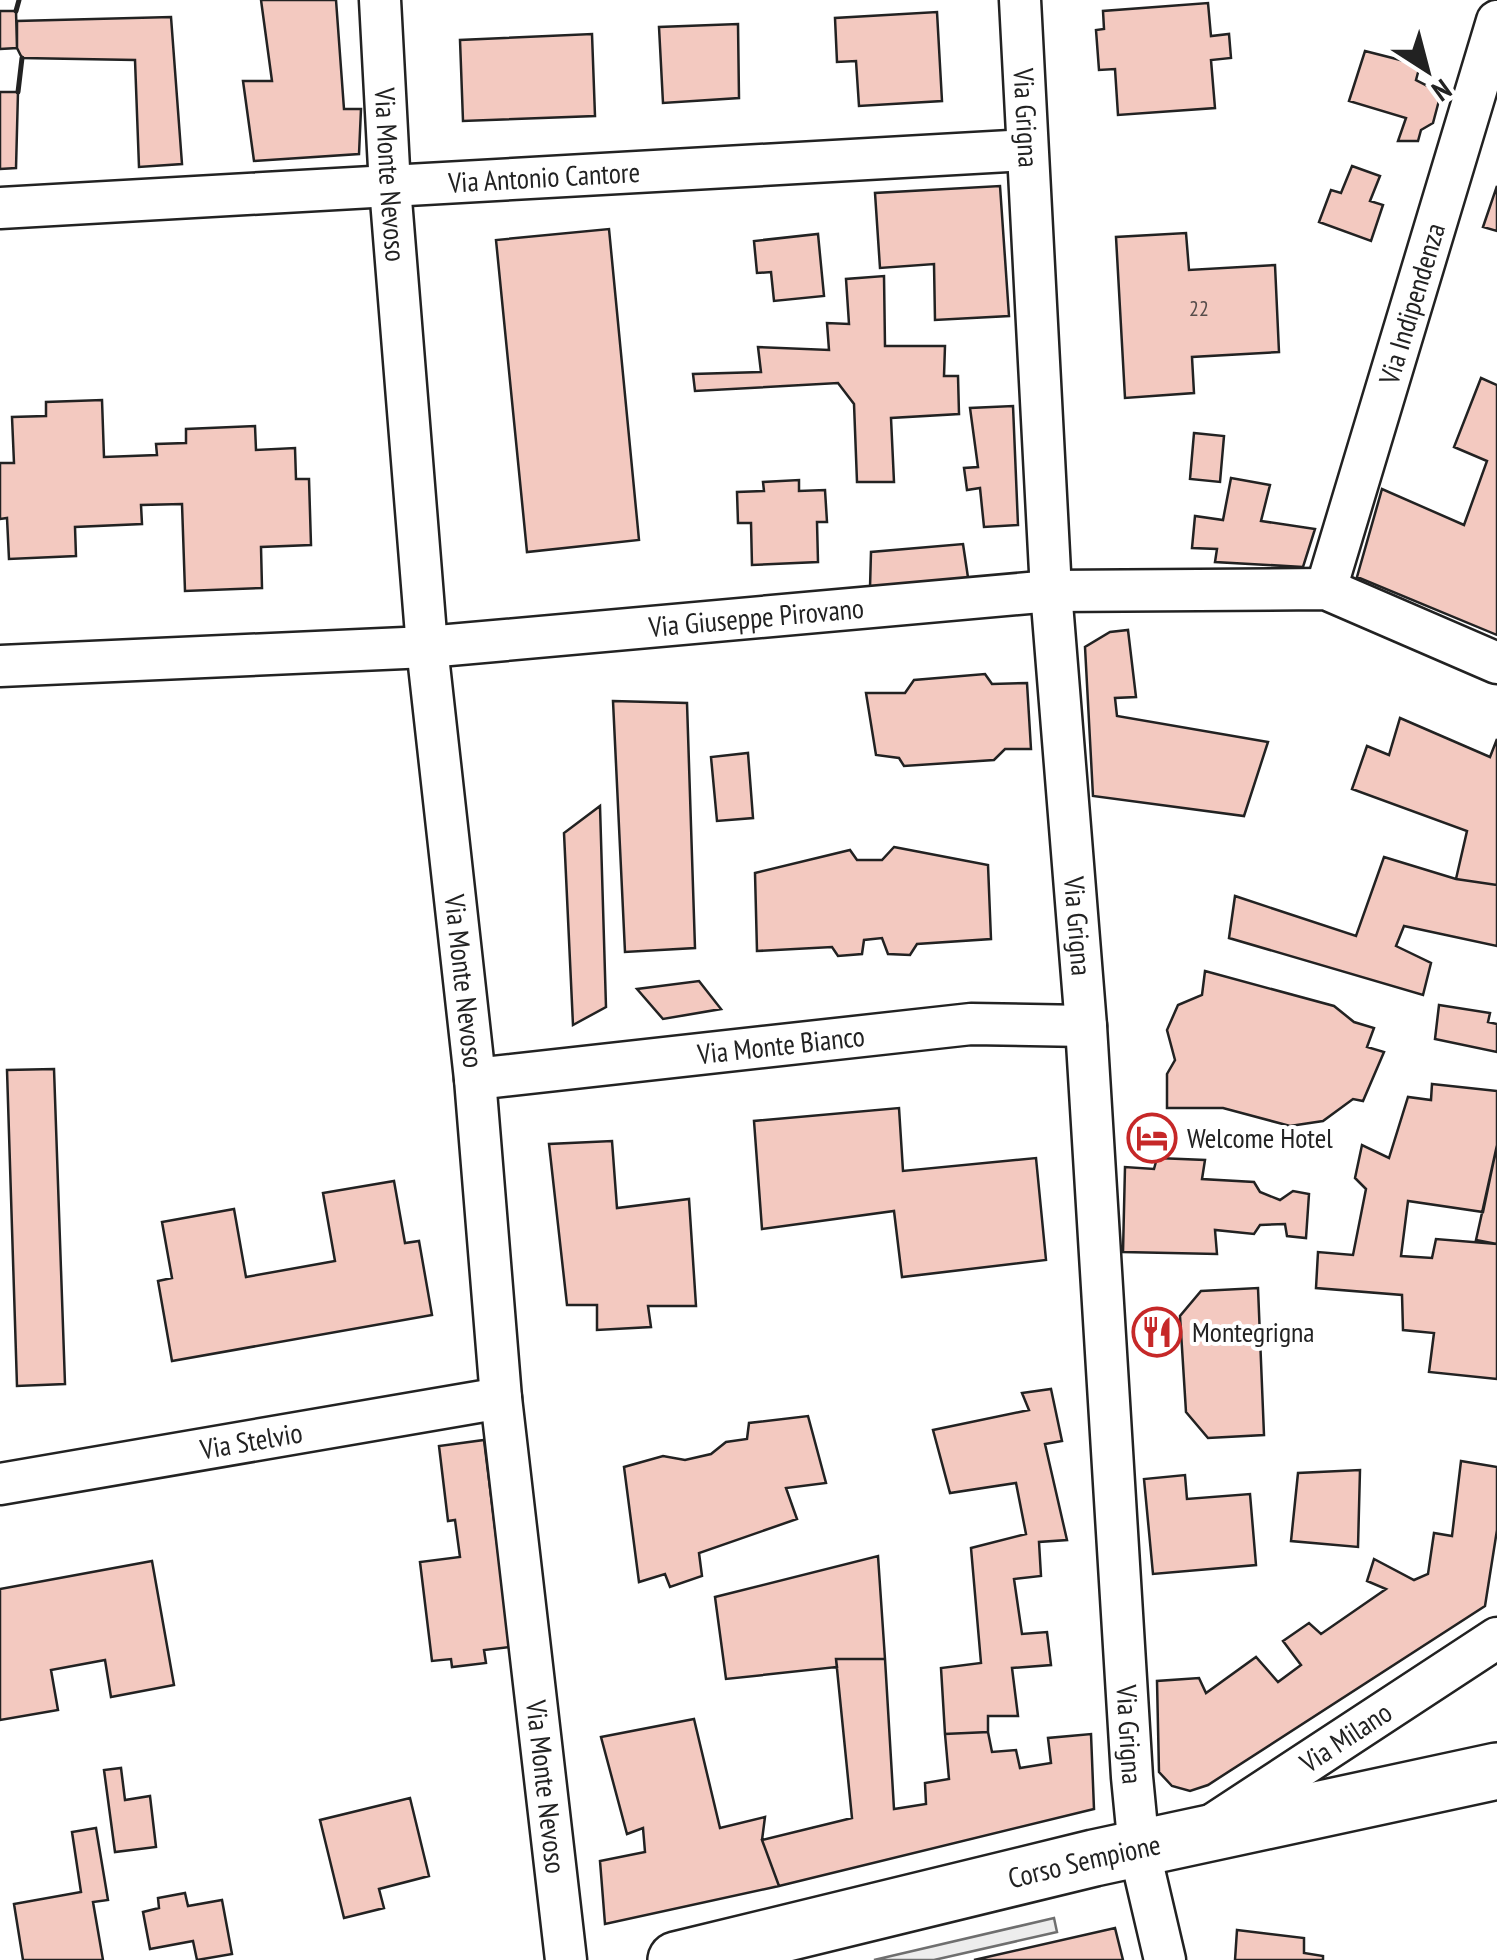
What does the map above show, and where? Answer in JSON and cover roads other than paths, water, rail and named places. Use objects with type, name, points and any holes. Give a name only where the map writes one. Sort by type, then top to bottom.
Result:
[{"type":"main road","name":"Corso Sempione","points":[[676,1960],[1194,1836],[1497,1771]]},
{"type":"street","name":"Via Monte Nevoso","points":[[380,0],[390,187],[427,646],[475,1079],[501,1398],[566,1960]]},
{"type":"street","name":"Via Grigna","points":[[1020,0],[1051,591],[1086,1026],[1139,1849],[1165,1960]]},
{"type":"street","name":"Via Indipendenza","points":[[1326,588],[1497,21]]},
{"type":"street","name":"Via Antonio Cantore","points":[[0,208],[1027,150]]},
{"type":"street","name":"Via Giuseppe Pirovano","points":[[0,666],[427,646],[1051,591],[1326,588],[1497,663]]},
{"type":"street","name":"Via Monte Bianco","points":[[475,1079],[970,1024],[1086,1026]]},
{"type":"street","name":"Via Stelvio","points":[[0,1484],[501,1398]]},
{"type":"street","name":"Via Milano","points":[[1194,1836],[1497,1638]]},
{"type":"place","name":"Welcome Hotel","points":[[1152,1138]]},
{"type":"place","name":"Montegrigna","points":[[1157,1332]]}]
